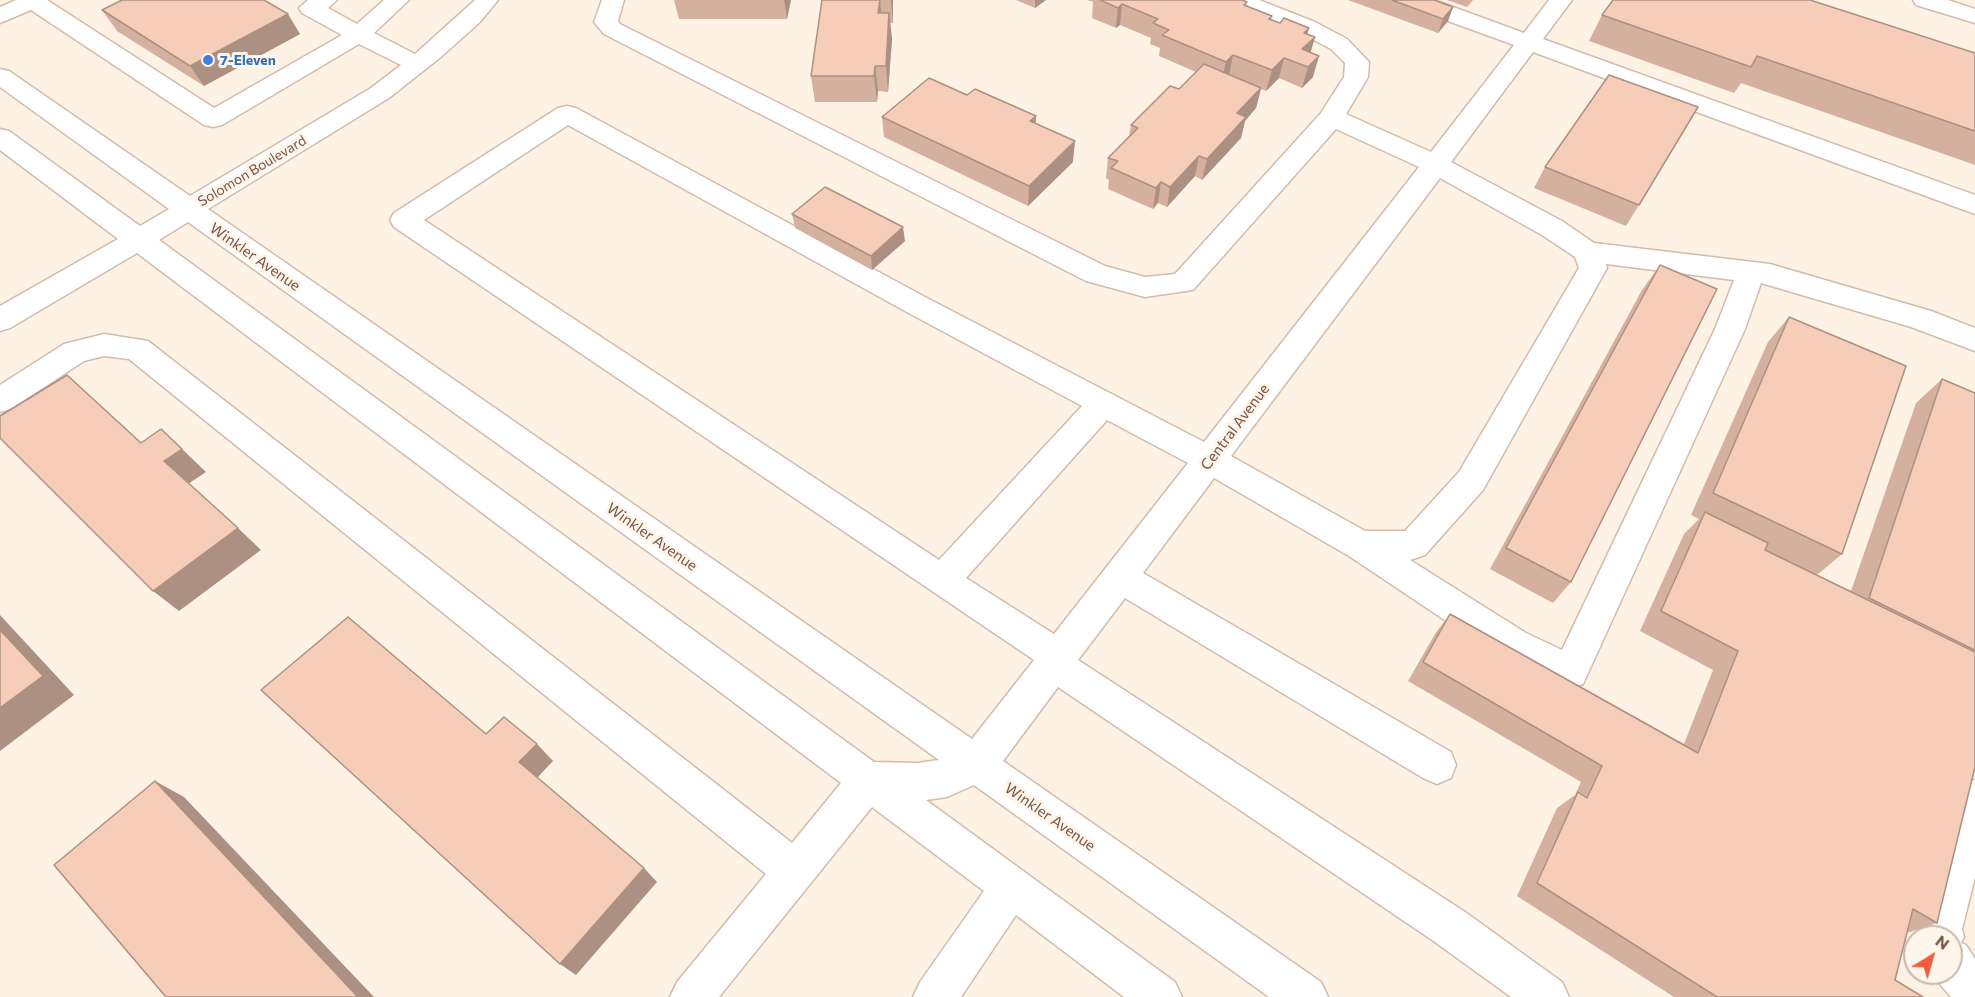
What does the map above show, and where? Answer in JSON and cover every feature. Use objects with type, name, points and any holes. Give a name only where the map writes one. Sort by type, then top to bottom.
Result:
[{"type":"street","points":[[0,16],[32,1],[213,119],[357,35],[398,0]]},
{"type":"street","name":"Solomon Boulevard","points":[[0,320],[189,210],[380,93],[472,17],[487,0]]},
{"type":"street","points":[[613,0],[606,22],[612,29],[1096,274],[1145,287],[1183,283],[1331,118],[1356,77],[1357,62],[1339,44],[1307,27],[1238,0]]},
{"type":"street","points":[[1412,0],[1478,15],[1528,42],[1975,205]]},
{"type":"street","name":"Central Avenue","points":[[868,781],[917,782],[947,778],[976,765],[1561,0]]},
{"type":"street","points":[[1924,0],[1975,16]]},
{"type":"street","points":[[311,3],[357,35],[418,63]]},
{"type":"street","name":"Winkler Avenue","points":[[0,76],[1306,997]]},
{"type":"street","points":[[1547,997],[1450,927],[1056,661],[942,581],[404,220],[567,114],[1210,460],[1360,546],[1513,645],[1570,672],[1730,329],[1751,272]]},
{"type":"street","points":[[1331,118],[1361,129],[1435,164],[1552,228],[1587,252],[1770,274],[1921,319],[1975,340]]},
{"type":"street","points":[[0,137],[1160,997]]},
{"type":"street","points":[[1360,546],[1413,545],[1471,481],[1593,268],[1587,252]]},
{"type":"street","points":[[0,400],[75,352],[104,345],[137,349],[795,871]]},
{"type":"street","points":[[942,581],[1103,404]]},
{"type":"street","points":[[1120,577],[1437,765]]},
{"type":"street","points":[[692,997],[868,781]]},
{"type":"street","points":[[1942,925],[1975,799]]},
{"type":"street","points":[[935,997],[1011,886]]},
{"type":"street","points":[[1963,978],[1975,991]]},
{"type":"building","name":"7-Eleven","points":[[122,0],[264,0],[288,14],[190,66],[102,10]]},
{"type":"building","points":[[822,0],[880,0],[878,13],[889,13],[886,66],[875,66],[874,76],[811,76]]},
{"type":"building","points":[[1100,0],[1242,0],[1247,2],[1244,5],[1272,16],[1269,19],[1280,23],[1284,18],[1309,28],[1304,33],[1315,37],[1302,49],[1319,56],[1308,67],[1284,58],[1272,70],[1233,55],[1226,62],[1162,35],[1169,30],[1153,23],[1158,19],[1122,4],[1118,8]]},
{"type":"building","points":[[1392,0],[1434,0],[1453,7],[1443,19]]},
{"type":"building","points":[[1613,0],[1810,0],[1975,53],[1975,131],[1757,56],[1751,67],[1602,15]]},
{"type":"building","points":[[1204,64],[1261,88],[1237,113],[1246,117],[1207,159],[1199,156],[1170,187],[1161,182],[1156,188],[1111,168],[1118,161],[1108,158],[1138,128],[1131,125],[1170,86],[1179,89]]},
{"type":"building","points":[[1609,75],[1698,107],[1639,205],[1545,167]]},
{"type":"building","points":[[929,78],[967,95],[975,89],[1036,116],[1030,121],[1075,141],[1029,186],[882,117]]},
{"type":"building","points":[[825,187],[903,227],[871,256],[792,214]]},
{"type":"building","points":[[1660,265],[1717,289],[1571,582],[1506,548]]},
{"type":"building","points":[[1789,317],[1906,366],[1842,554],[1713,493]]},
{"type":"building","points":[[67,375],[141,443],[161,429],[182,449],[164,461],[238,528],[153,591],[0,438],[0,416]]},
{"type":"building","points":[[1942,379],[1975,393],[1975,650],[1869,598]]},
{"type":"building","points":[[1705,512],[1768,543],[1765,550],[1975,652],[1975,767],[1937,923],[1913,909],[1909,925],[1903,925],[1903,948],[1895,980],[1923,997],[1717,997],[1537,883],[1578,792],[1587,798],[1602,766],[1423,662],[1450,614],[1698,753],[1738,651],[1661,611]]},
{"type":"building","points":[[348,617],[486,734],[504,717],[537,744],[519,762],[644,868],[560,964],[261,690]]},
{"type":"building","points":[[0,630],[43,676],[0,708]]},
{"type":"building","points":[[155,781],[358,997],[166,997],[54,865]]},
{"type":"place","name":"7-Eleven","points":[[208,60]]}]
